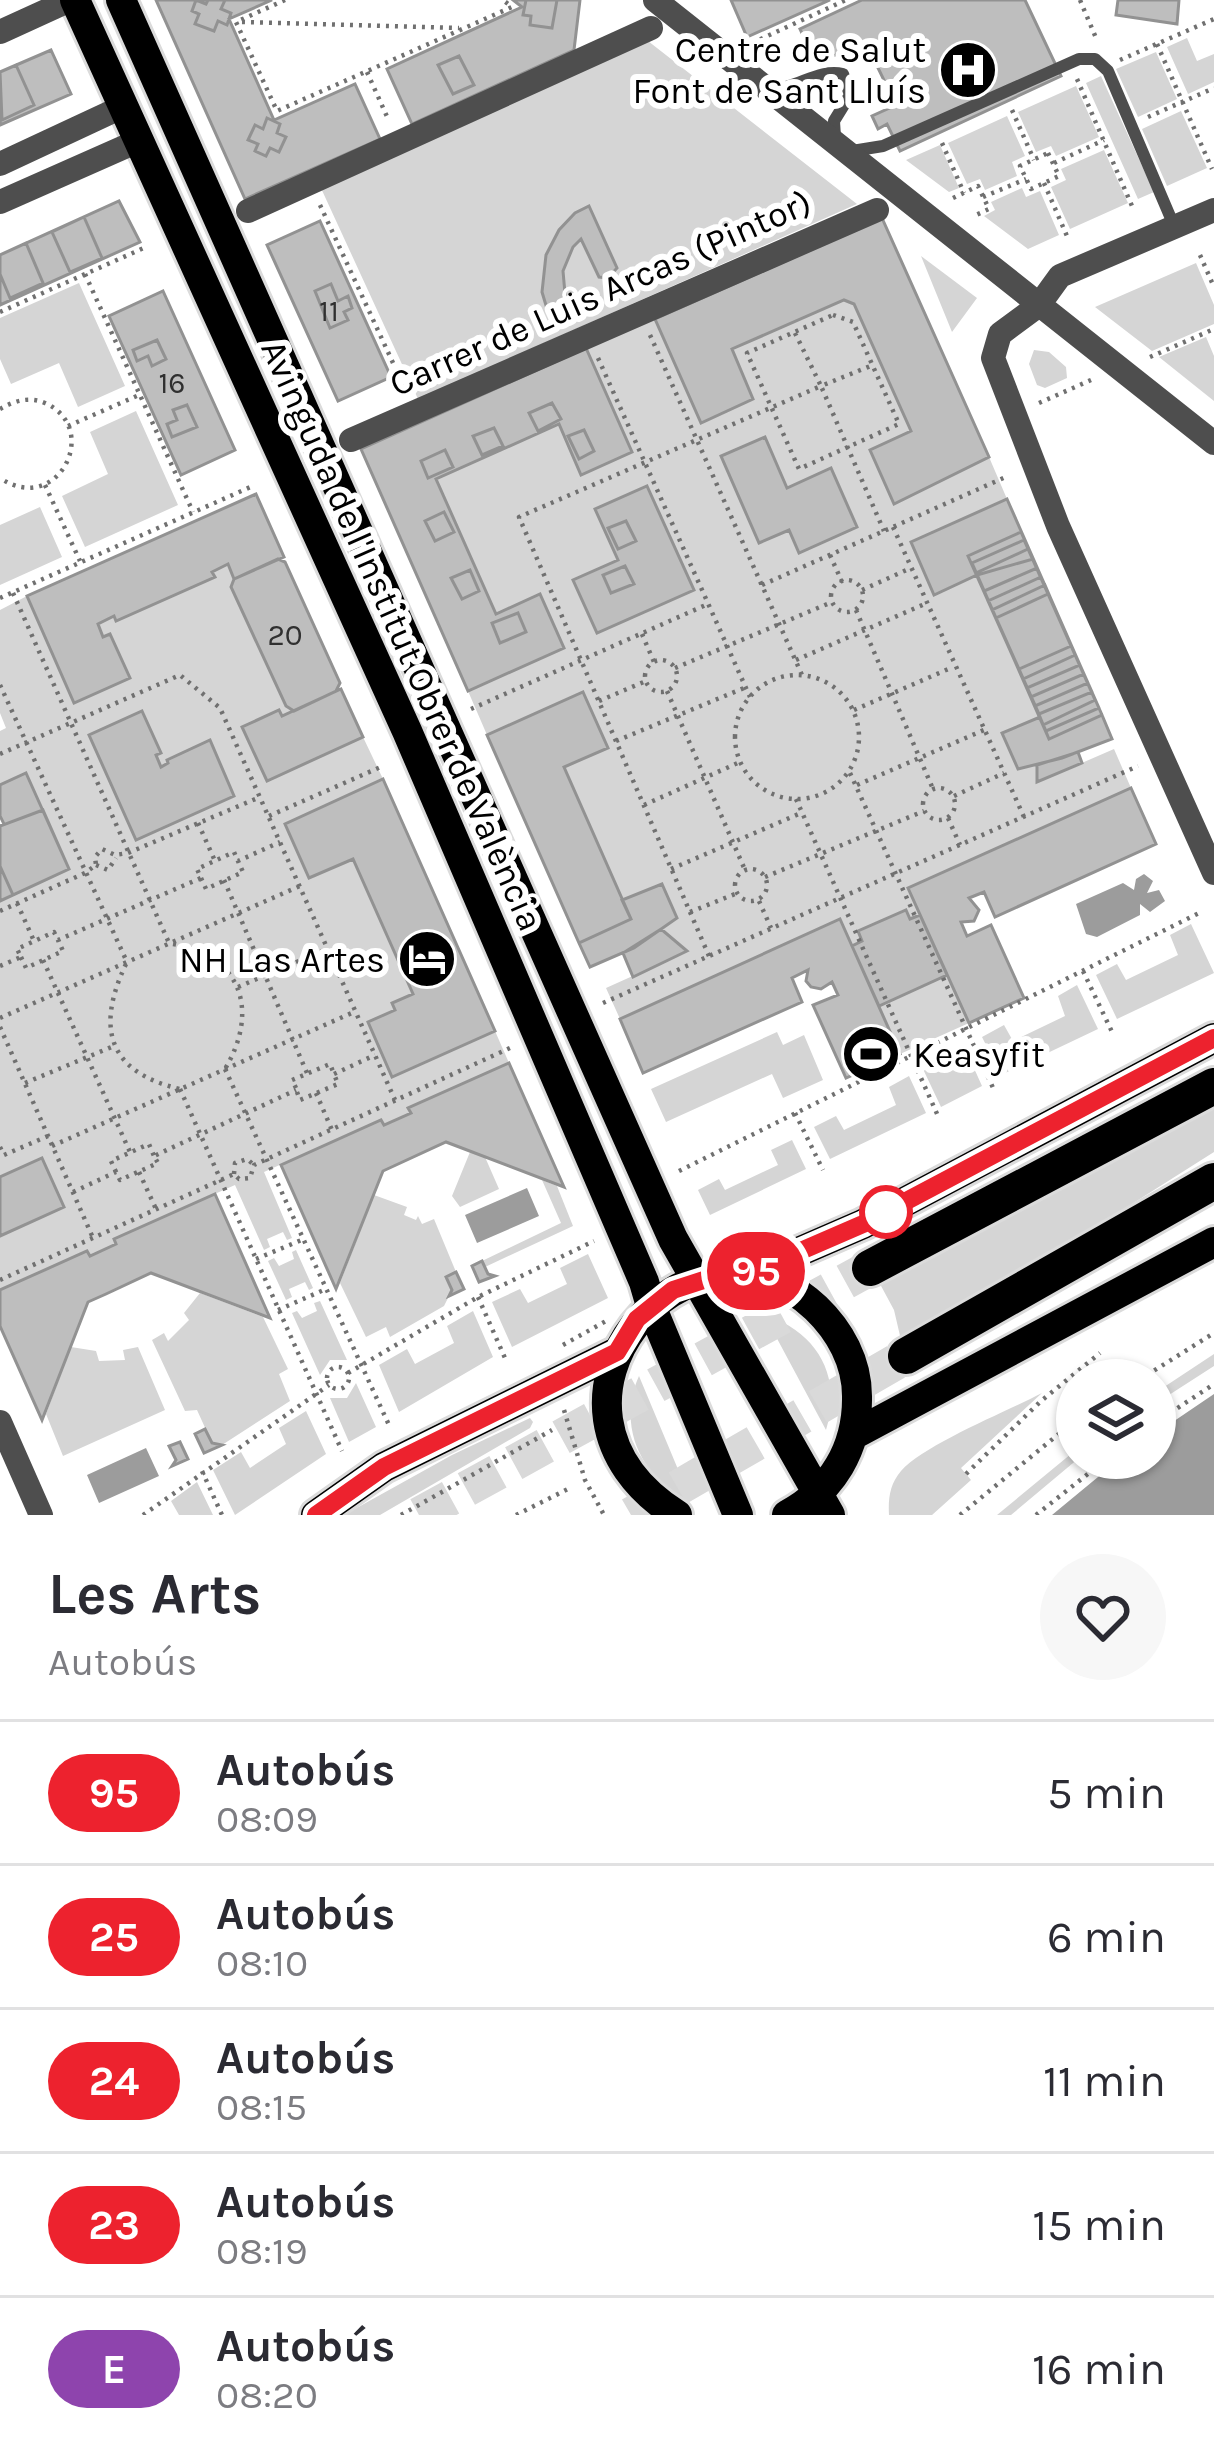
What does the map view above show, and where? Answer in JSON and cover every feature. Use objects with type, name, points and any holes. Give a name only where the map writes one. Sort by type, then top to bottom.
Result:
[{"type":"highway","points":[[870,1268],[1214,1086]]},
{"type":"highway","points":[[905,1356],[1214,1181]]},
{"type":"main road","name":"Avinguda de l'Institut Obrer de València","points":[[73,0],[407,731],[644,1282],[738,1515]]},
{"type":"main road","name":"Avinguda de l'Institut Obrer de València","points":[[121,0],[673,1239],[824,1505]]},
{"type":"main road","points":[[677,1515],[635,1481],[610,1432],[608,1392],[617,1352],[651,1306],[673,1290],[699,1280],[743,1276],[863,1224],[1214,1038]]},
{"type":"main road","points":[[854,1435],[1214,1242]]},
{"type":"main road","points":[[743,1276],[790,1289],[810,1303],[842,1340],[857,1386],[854,1435],[824,1505],[787,1515]]},
{"type":"main road","points":[[316,1515],[384,1467],[617,1352]]},
{"type":"street","points":[[0,32],[73,0]]},
{"type":"street","points":[[655,0],[1214,443]]},
{"type":"street","points":[[248,211],[651,28]]},
{"type":"street","points":[[0,164],[122,107]]},
{"type":"street","points":[[82,129],[94,131],[102,140],[102,150],[94,160]]},
{"type":"street","points":[[0,202],[138,141]]},
{"type":"street","name":"Carrer de Luis Arcas (Pintor)","points":[[351,440],[877,210]]},
{"type":"street","points":[[1214,210],[1060,276],[1039,305],[1000,334],[994,347],[994,369],[1058,526],[1214,873]]},
{"type":"street","points":[[0,1422],[41,1515]]},
{"type":"lane","points":[[763,86],[776,90],[830,71],[843,74],[850,95],[832,129],[843,148],[883,146],[1079,59],[1095,58],[1108,71],[1175,228]]},
{"type":"path","points":[[236,22],[285,0]]},
{"type":"path","points":[[236,22],[277,111],[512,7],[503,0]]},
{"type":"path","points":[[748,45],[846,0]]},
{"type":"path","points":[[236,22],[465,28]]},
{"type":"path","points":[[1208,22],[1214,34]]},
{"type":"path","points":[[1157,44],[1212,169]]},
{"type":"path","points":[[367,71],[399,142]]},
{"type":"path","points":[[1077,79],[1132,206]]},
{"type":"path","points":[[1133,124],[1214,88]]},
{"type":"path","points":[[1012,108],[1034,160]]},
{"type":"path","points":[[940,139],[964,193]]},
{"type":"path","points":[[1053,164],[1104,140]]},
{"type":"path","points":[[1048,153],[1053,164],[1059,176],[1030,189],[1020,166],[1048,153]]},
{"type":"path","points":[[983,197],[1026,179]]},
{"type":"path","points":[[309,183],[416,412]]},
{"type":"path","points":[[1044,183],[1067,236]]},
{"type":"path","points":[[953,198],[978,186],[989,209],[976,215]]},
{"type":"path","points":[[0,312],[146,247]]},
{"type":"path","points":[[1200,255],[1214,287]]},
{"type":"path","points":[[85,274],[193,512]]},
{"type":"path","points":[[641,314],[802,675]]},
{"type":"path","points":[[833,315],[853,322],[872,365],[899,424],[799,469],[747,353],[833,315]]},
{"type":"path","points":[[1150,357],[1214,329]]},
{"type":"path","points":[[795,332],[884,531]]},
{"type":"path","points":[[588,337],[750,697]]},
{"type":"path","points":[[709,956],[519,517],[872,365]]},
{"type":"path","points":[[1039,403],[1091,380]]},
{"type":"path","points":[[68,426],[139,395]]},
{"type":"path","points":[[0,409],[17,400],[48,404],[68,426],[71,454],[57,477],[45,485],[18,487],[0,478]]},
{"type":"path","points":[[762,585],[1008,476]]},
{"type":"path","points":[[45,485],[81,562]]},
{"type":"path","points":[[0,598],[255,485]]},
{"type":"path","points":[[892,527],[1024,817]]},
{"type":"path","points":[[830,555],[842,582]]},
{"type":"path","points":[[862,590],[911,568]]},
{"type":"path","points":[[842,582],[855,582],[862,590],[856,610],[841,611],[832,602],[832,590],[842,582]]},
{"type":"path","points":[[13,592],[169,943],[208,955],[238,987],[244,1016],[241,1039],[225,1069]]},
{"type":"path","points":[[675,668],[832,602]]},
{"type":"path","points":[[471,709],[708,604]]},
{"type":"path","points":[[796,660],[927,604]]},
{"type":"path","points":[[856,610],[933,789]]},
{"type":"path","points":[[642,633],[654,662]]},
{"type":"path","points":[[654,662],[675,668],[676,681],[667,691],[656,692],[646,680],[646,670],[654,662]]},
{"type":"path","points":[[854,710],[955,666]]},
{"type":"path","points":[[0,754],[180,674],[220,708],[395,1100]]},
{"type":"path","points":[[802,675],[826,681],[841,692],[854,710],[859,740],[849,772],[827,791],[796,800],[763,789],[740,762],[735,742],[736,723],[750,697],[771,680],[802,675]]},
{"type":"path","points":[[598,701],[646,680]]},
{"type":"path","points":[[0,685],[127,962],[112,1000],[109,1025],[114,1046],[127,1066],[146,1080],[179,1089]]},
{"type":"path","points":[[616,741],[745,687]]},
{"type":"path","points":[[667,691],[745,870]]},
{"type":"path","points":[[855,786],[984,730]]},
{"type":"path","points":[[644,805],[740,762]]},
{"type":"path","points":[[268,815],[383,766]]},
{"type":"path","points":[[603,1003],[1138,766]]},
{"type":"path","points":[[849,772],[994,1090]]},
{"type":"path","points":[[953,796],[1004,773]]},
{"type":"path","points":[[943,788],[953,796],[954,809],[948,818],[933,819],[924,811],[923,799],[933,789],[943,788]]},
{"type":"path","points":[[95,865],[102,849],[116,855],[128,853],[260,797]]},
{"type":"path","points":[[796,800],[938,1116]]},
{"type":"path","points":[[765,877],[924,811]]},
{"type":"path","points":[[671,869],[802,813]]},
{"type":"path","points":[[948,818],[960,845]]},
{"type":"path","points":[[198,823],[215,861]]},
{"type":"path","points":[[238,861],[280,842]]},
{"type":"path","points":[[234,852],[238,861],[243,872],[206,889],[196,869],[234,852]]},
{"type":"path","points":[[95,865],[108,870],[116,863],[116,855]]},
{"type":"path","points":[[0,911],[95,865]]},
{"type":"path","points":[[755,869],[765,877],[767,890],[758,899],[745,900],[737,893],[735,883],[745,870],[755,869]]},
{"type":"path","points":[[58,940],[201,878]]},
{"type":"path","points":[[224,880],[307,1073]]},
{"type":"path","points":[[0,1018],[300,886]]},
{"type":"path","points":[[690,912],[737,893]]},
{"type":"path","points":[[758,899],[771,928]]},
{"type":"path","points":[[17,903],[34,940]]},
{"type":"path","points":[[679,1171],[1203,911]]},
{"type":"path","points":[[54,932],[58,940],[63,951],[26,968],[17,949],[54,932]]},
{"type":"path","points":[[238,987],[328,949]]},
{"type":"path","points":[[0,966],[20,957]]},
{"type":"path","points":[[43,960],[130,1152]]},
{"type":"path","points":[[1083,971],[1113,1034]]},
{"type":"path","points":[[52,1146],[356,1011]]},
{"type":"path","points":[[0,1030],[93,1238]]},
{"type":"path","points":[[25,1083],[114,1046]]},
{"type":"path","points":[[234,1174],[243,1180],[250,1178],[254,1165],[266,1159],[512,1047]]},
{"type":"path","points":[[334,1074],[375,1055]]},
{"type":"path","points":[[330,1064],[334,1074],[338,1084],[300,1100],[292,1080],[330,1064]]},
{"type":"path","points":[[225,1069],[388,1425]]},
{"type":"path","points":[[179,1089],[342,1451]]},
{"type":"path","points":[[154,1156],[296,1090]]},
{"type":"path","points":[[316,1093],[332,1130]]},
{"type":"path","points":[[795,1113],[824,1170]]},
{"type":"path","points":[[0,1148],[4,1155],[48,1136]]},
{"type":"path","points":[[148,1144],[154,1156],[158,1163],[120,1180],[111,1161],[148,1144]]},
{"type":"path","points":[[234,1174],[240,1159],[254,1165]]},
{"type":"path","points":[[73,1192],[116,1172]]},
{"type":"path","points":[[139,1172],[156,1209]]},
{"type":"path","points":[[0,1280],[234,1174]]},
{"type":"path","points":[[143,1515],[329,1385],[342,1388],[348,1373],[360,1364],[478,1297],[599,1238]]},
{"type":"path","points":[[256,1258],[304,1239]]},
{"type":"path","points":[[278,1310],[326,1289]]},
{"type":"path","points":[[478,1297],[505,1358]]},
{"type":"path","points":[[1172,1359],[1214,1333]]},
{"type":"path","points":[[966,1474],[1100,1353]]},
{"type":"path","points":[[329,1385],[327,1378],[333,1369],[348,1373]]},
{"type":"path","points":[[1176,1409],[1214,1384]]},
{"type":"path","points":[[562,1403],[585,1480],[604,1515]]},
{"type":"path","points":[[401,1515],[553,1430]]},
{"type":"path","points":[[960,1515],[1056,1436]]},
{"type":"path","points":[[202,1471],[222,1515]]},
{"type":"path","points":[[1036,1515],[1081,1479]]},
{"type":"path","points":[[516,1515],[572,1487]]},
{"type":"shaded area","points":[[1187,38],[1197,61],[1214,54],[1214,82],[1188,94],[1167,47]]},
{"type":"shaded area","points":[[648,41],[857,204],[418,399],[320,186]]},
{"type":"shaded area","points":[[1156,52],[1177,99],[1138,117],[1116,69]]},
{"type":"shaded area","points":[[1101,76],[1154,192],[1138,199],[1086,83]]},
{"type":"shaded area","points":[[1076,86],[1099,137],[1056,156],[1051,146],[1036,152],[1018,112]]},
{"type":"shaded area","points":[[1181,111],[1207,168],[1167,186],[1142,129]]},
{"type":"shaded area","points":[[1007,116],[1025,156],[1012,162],[1017,176],[985,190],[980,179],[967,184],[948,143]]},
{"type":"shaded area","points":[[940,145],[959,188],[949,192],[906,160]]},
{"type":"shaded area","points":[[1104,150],[1128,203],[1070,229],[1051,187],[1066,180],[1061,169]]},
{"type":"shaded area","points":[[1022,188],[1026,197],[1040,191],[1059,235],[1028,249],[984,216],[995,210],[991,202]]},
{"type":"shaded area","points":[[921,256],[977,298],[952,332]]},
{"type":"shaded area","points":[[1196,263],[1214,305],[1214,324],[1152,351],[1095,307]]},
{"type":"shaded area","points":[[79,283],[125,386],[78,407],[59,363],[11,384],[0,359],[0,318]]},
{"type":"shaded area","points":[[844,300],[854,304],[911,431],[871,450],[893,503],[989,457],[1007,499],[935,594],[977,575],[1040,717],[1002,733],[1018,769],[1037,765],[1038,782],[1114,749],[1131,788],[909,888],[969,1023],[900,1054],[840,920],[620,1019],[606,988],[686,952],[661,929],[677,918],[622,900],[564,767],[607,748],[583,692],[487,735],[468,691],[563,648],[540,594],[496,614],[436,479],[559,424],[581,474],[632,452],[586,348],[655,319],[701,423],[753,399],[732,349]],"holes":[[[765,437],[787,488],[831,469],[799,552],[789,530],[759,543],[721,456]],[[647,486],[693,589],[618,560],[595,509]]]},
{"type":"shaded area","points":[[1206,337],[1214,356],[1214,401],[1159,357]]},
{"type":"shaded area","points":[[1034,350],[1049,352],[1066,367],[1067,378],[1045,388],[1037,385],[1029,364]]},
{"type":"shaded area","points":[[136,411],[178,505],[85,547],[62,496],[108,474],[90,432]]},
{"type":"shaded area","points":[[40,507],[62,557],[0,585],[0,525]]},
{"type":"shaded area","points":[[228,564],[235,582],[231,587],[286,705],[294,711],[282,716],[278,710],[243,727],[266,780],[363,737],[383,779],[353,859],[413,994],[392,1003],[395,1010],[368,1023],[392,1077],[495,1031],[509,1063],[409,1107],[410,1113],[384,1125],[380,1120],[264,1172],[292,1238],[287,1240],[283,1232],[267,1239],[270,1247],[264,1250],[235,1185],[115,1238],[116,1244],[90,1256],[87,1251],[0,1290],[0,1236],[63,1207],[0,1177],[0,901],[69,869],[26,774],[0,785],[0,731],[6,728],[0,713],[0,610],[27,596],[75,703],[129,678],[111,635],[103,637],[98,624],[114,616],[117,621],[214,578],[212,572]],"holes":[[[142,711],[161,752],[156,755],[161,767],[167,759],[210,741],[234,796],[136,840],[89,735]]]},
{"type":"shaded area","points":[[1144,874],[1153,881],[1147,893],[1159,890],[1165,901],[1150,912],[1140,904],[1140,915],[1097,937],[1086,934],[1076,904],[1123,883],[1134,890],[1136,879]]},
{"type":"shaded area","points":[[1191,924],[1214,973],[1117,1019],[1096,975],[1117,964],[1126,980],[1178,955],[1170,935]]},
{"type":"shaded area","points":[[1077,985],[1098,1029],[1001,1075],[982,1037],[1004,1025],[1013,1041],[1065,1016],[1058,996]]},
{"type":"shaded area","points":[[777,1032],[783,1045],[804,1035],[823,1080],[783,1098],[772,1074],[666,1122],[651,1089]]},
{"type":"shaded area","points":[[964,1046],[982,1086],[941,1107],[923,1069],[933,1063],[949,1067],[952,1053]]},
{"type":"shaded area","points":[[909,1076],[926,1113],[830,1159],[814,1127],[836,1116],[844,1130],[896,1105],[889,1087]]},
{"type":"shaded area","points":[[1214,1107],[1214,1152],[1083,1235],[901,1340],[894,1310],[880,1284]]},
{"type":"shaded area","points":[[792,1140],[806,1169],[710,1215],[698,1190],[719,1179],[725,1190],[778,1165],[771,1150]]},
{"type":"shaded area","points":[[470,1152],[485,1157],[499,1189],[460,1207],[452,1196]]},
{"type":"shaded area","points":[[542,1180],[557,1186],[573,1226],[485,1267],[482,1261],[561,1223]]},
{"type":"shaded area","points":[[527,1188],[539,1216],[477,1243],[465,1215]]},
{"type":"shaded area","points":[[374,1195],[407,1207],[404,1215],[416,1220],[418,1216],[422,1224],[434,1219],[456,1272],[446,1277],[452,1290],[444,1306],[390,1337],[386,1327],[366,1337],[340,1283]]},
{"type":"shaded area","points":[[296,1250],[313,1288],[309,1290],[305,1282],[289,1289],[292,1297],[286,1300],[268,1261],[274,1258],[279,1266],[294,1259]]},
{"type":"shaded area","points":[[588,1254],[608,1298],[512,1347],[492,1302],[520,1289],[528,1303],[567,1284],[560,1268]]},
{"type":"shaded area","points":[[200,1293],[263,1317],[288,1369],[279,1374],[290,1401],[222,1445],[212,1443],[197,1410],[185,1411],[152,1340],[164,1333],[168,1341],[189,1320],[184,1313]]},
{"type":"shaded area","points":[[320,1301],[347,1360],[330,1360],[320,1375],[292,1313],[297,1311],[302,1318],[317,1311],[314,1303]]},
{"type":"shaded area","points":[[473,1311],[493,1357],[399,1412],[379,1365],[407,1349],[415,1364],[454,1343],[447,1326]]},
{"type":"shaded area","points":[[766,1318],[801,1335],[822,1361],[831,1393],[826,1430]]},
{"type":"shaded area","points":[[71,1347],[96,1351],[99,1361],[125,1360],[123,1350],[138,1347],[165,1410],[63,1456],[46,1414]]},
{"type":"shaded area","points":[[1214,1354],[1214,1366],[1176,1390],[1176,1379]]},
{"type":"shaded area","points":[[639,1376],[687,1500],[657,1477],[637,1447],[631,1413]]},
{"type":"shaded area","points":[[356,1383],[376,1427],[349,1442],[330,1398],[347,1398]]},
{"type":"shaded area","points":[[1042,1393],[961,1468],[971,1480],[932,1515],[889,1515],[894,1481],[913,1461],[947,1439]]},
{"type":"shaded area","points":[[1214,1394],[1214,1515],[1052,1515],[1096,1479],[1176,1479],[1176,1420]]},
{"type":"shaded area","points":[[306,1411],[326,1454],[235,1515],[213,1470],[241,1452],[250,1468],[286,1444],[279,1428]]},
{"type":"shaded area","points":[[530,1418],[530,1428],[380,1515],[344,1515],[452,1455]]},
{"type":"shaded area","points":[[146,1448],[159,1476],[99,1503],[87,1475]]},
{"type":"shaded area","points":[[1056,1466],[1056,1477],[1011,1515],[997,1515]]},
{"type":"shaded area","points":[[197,1482],[213,1515],[179,1515],[171,1501]]},
{"type":"building","points":[[156,0],[272,0],[229,19],[274,120],[355,84],[380,139],[245,199]]},
{"type":"building","points":[[196,0],[206,4],[225,0],[221,9],[231,13],[227,25],[218,21],[214,31],[195,24]]},
{"type":"building","points":[[513,0],[580,0],[574,50],[412,124],[387,69],[522,7]]},
{"type":"building","points":[[526,0],[557,0],[552,28],[530,25],[531,16],[523,15]]},
{"type":"building","points":[[731,0],[830,0],[747,37]]},
{"type":"building","name":"Centre de Salut Font de Sant Lluís","points":[[862,0],[1025,0],[1061,76],[900,151],[887,124],[878,129],[872,116],[896,105],[865,41],[816,64],[800,29]]},
{"type":"building","points":[[1118,0],[1179,0],[1177,24],[1116,15]]},
{"type":"building","points":[[51,50],[71,94],[0,125],[0,72]]},
{"type":"building","points":[[459,56],[474,85],[453,94],[438,65]]},
{"type":"building","points":[[16,65],[34,105],[2,120],[0,72]]},
{"type":"building","points":[[267,118],[280,124],[277,133],[286,137],[279,152],[270,148],[266,156],[255,151],[258,144],[248,140],[255,125],[263,129]]},
{"type":"building","points":[[119,201],[140,242],[0,305],[0,255]]},
{"type":"building","points":[[589,206],[617,268],[608,278],[599,277],[581,239],[563,271],[566,305],[548,312],[542,292],[546,255],[559,230]]},
{"type":"building","points":[[84,217],[102,258],[70,272],[52,232]]},
{"type":"building","points":[[882,218],[989,457],[894,504],[870,450],[911,431],[854,304],[844,300],[732,349],[753,399],[701,423],[655,319]]},
{"type":"building","points":[[320,221],[391,377],[338,401],[267,245]]},
{"type":"building","points":[[26,243],[43,283],[10,298],[0,274],[0,255]]},
{"type":"building","points":[[331,284],[338,301],[348,296],[352,308],[344,312],[348,320],[330,328],[315,291]]},
{"type":"building","points":[[163,291],[235,450],[181,475],[109,316]]},
{"type":"building","points":[[157,340],[166,359],[152,366],[148,356],[137,361],[133,350]]},
{"type":"building","points":[[586,348],[632,452],[581,475],[559,424],[436,479],[496,614],[540,594],[564,648],[468,691],[361,449]]},
{"type":"building","points":[[552,403],[561,419],[538,431],[529,413]]},
{"type":"building","points":[[187,405],[197,427],[172,437],[167,424],[177,420],[173,410]]},
{"type":"building","points":[[494,428],[503,446],[482,455],[473,436]]},
{"type":"building","points":[[584,430],[594,451],[579,459],[568,436]]},
{"type":"building","points":[[765,437],[787,488],[831,468],[857,527],[799,553],[789,530],[759,543],[721,456]]},
{"type":"building","points":[[445,450],[453,467],[428,478],[421,461]]},
{"type":"building","points":[[647,486],[694,590],[597,633],[573,580],[618,560],[595,509]]},
{"type":"building","points":[[256,494],[284,557],[234,579],[228,564],[212,572],[215,577],[116,621],[114,616],[98,624],[103,637],[110,634],[130,678],[74,703],[27,596]]},
{"type":"building","points":[[1007,499],[1102,715],[1049,739],[977,575],[934,595],[911,542]]},
{"type":"building","points":[[444,512],[454,532],[435,541],[425,521]]},
{"type":"building","points":[[626,521],[636,541],[618,549],[608,528]]},
{"type":"building","points":[[1021,532],[1099,708],[1046,731],[968,556]]},
{"type":"building","points":[[1024,540],[1095,700],[1043,725],[972,563]]},
{"type":"building","points":[[1028,549],[1092,692],[1039,714],[976,573]]},
{"type":"building","points":[[278,559],[285,562],[340,683],[336,691],[294,711],[286,706],[231,587],[234,579]]},
{"type":"building","points":[[1033,559],[1088,683],[1035,706],[977,575]]},
{"type":"building","points":[[625,566],[634,584],[611,593],[603,575]]},
{"type":"building","points":[[1037,568],[1084,674],[1031,697],[984,591]]},
{"type":"building","points":[[470,570],[479,591],[462,599],[451,578]]},
{"type":"building","points":[[1041,577],[1080,665],[1027,688],[988,601]]},
{"type":"building","points":[[1045,585],[1075,655],[1023,679],[992,610]]},
{"type":"building","points":[[1048,594],[1071,646],[1019,669],[996,618]]},
{"type":"building","points":[[518,613],[526,632],[500,643],[492,623]]},
{"type":"building","points":[[341,689],[363,737],[267,781],[242,727],[279,710],[282,716]]},
{"type":"building","points":[[583,692],[608,748],[564,767],[631,919],[579,943],[487,735]]},
{"type":"building","points":[[142,711],[161,753],[156,755],[161,767],[210,740],[234,796],[136,840],[89,735]]},
{"type":"building","points":[[1102,715],[1112,739],[1018,769],[1002,733],[1040,717],[1049,739]]},
{"type":"building","points":[[1078,752],[1082,763],[1037,782],[1037,765]]},
{"type":"building","points":[[26,773],[69,869],[13,895],[0,866],[0,826],[4,824],[0,785]]},
{"type":"building","points":[[383,779],[495,1031],[392,1077],[368,1022],[395,1010],[392,1003],[413,994],[353,859],[309,878],[285,824]]},
{"type":"building","points":[[1131,788],[1156,844],[995,917],[984,892],[969,898],[979,910],[974,921],[961,922],[967,936],[991,925],[1024,998],[969,1023],[908,888]]},
{"type":"building","points":[[43,810],[69,869],[0,901],[0,826]]},
{"type":"building","points":[[0,866],[13,895],[0,901]]},
{"type":"building","points":[[662,884],[677,918],[634,948],[590,967],[579,943],[631,919],[622,900]]},
{"type":"building","points":[[906,910],[910,919],[920,915],[947,975],[879,1006],[852,946],[862,941],[858,931]]},
{"type":"building","points":[[840,919],[900,1054],[846,1078],[813,1005],[838,995],[832,982],[821,989],[811,987],[806,981],[808,970],[792,978],[802,1002],[643,1073],[620,1019]]},
{"type":"building","points":[[661,929],[687,951],[633,977],[623,953]]},
{"type":"building","points":[[509,1063],[564,1187],[446,1142],[383,1171],[336,1289],[281,1165],[381,1120],[384,1125],[411,1113],[408,1108]]},
{"type":"building","points":[[42,1158],[64,1207],[0,1236],[0,1177]]},
{"type":"building","points":[[215,1194],[270,1318],[151,1273],[88,1302],[42,1420],[0,1326],[0,1290],[87,1251],[90,1256],[116,1244],[114,1239]]},
{"type":"building","points":[[482,1261],[488,1274],[495,1276],[479,1282],[472,1266]]},
{"type":"building","points":[[456,1272],[464,1289],[449,1296],[452,1290],[446,1277]]},
{"type":"building","points":[[205,1429],[212,1443],[222,1445],[204,1453],[195,1434]]},
{"type":"building","points":[[180,1442],[188,1459],[172,1466],[176,1460],[169,1446]]},
{"type":"tunnel","points":[[419,1515],[870,1268]]},
{"type":"tunnel","points":[[631,1515],[906,1356]]},
{"type":"bus line","name":"95","points":[[316,1515],[384,1467],[617,1352],[637,1319],[673,1290],[710,1278],[743,1276],[863,1224],[1214,1038]]},
{"type":"place","name":"Centre de Salut Font de Sant Lluís","points":[[968,70]]},
{"type":"place","name":"NH Las Artes","points":[[427,959]]},
{"type":"place","name":"Keasyfit","points":[[871,1054]]}]
